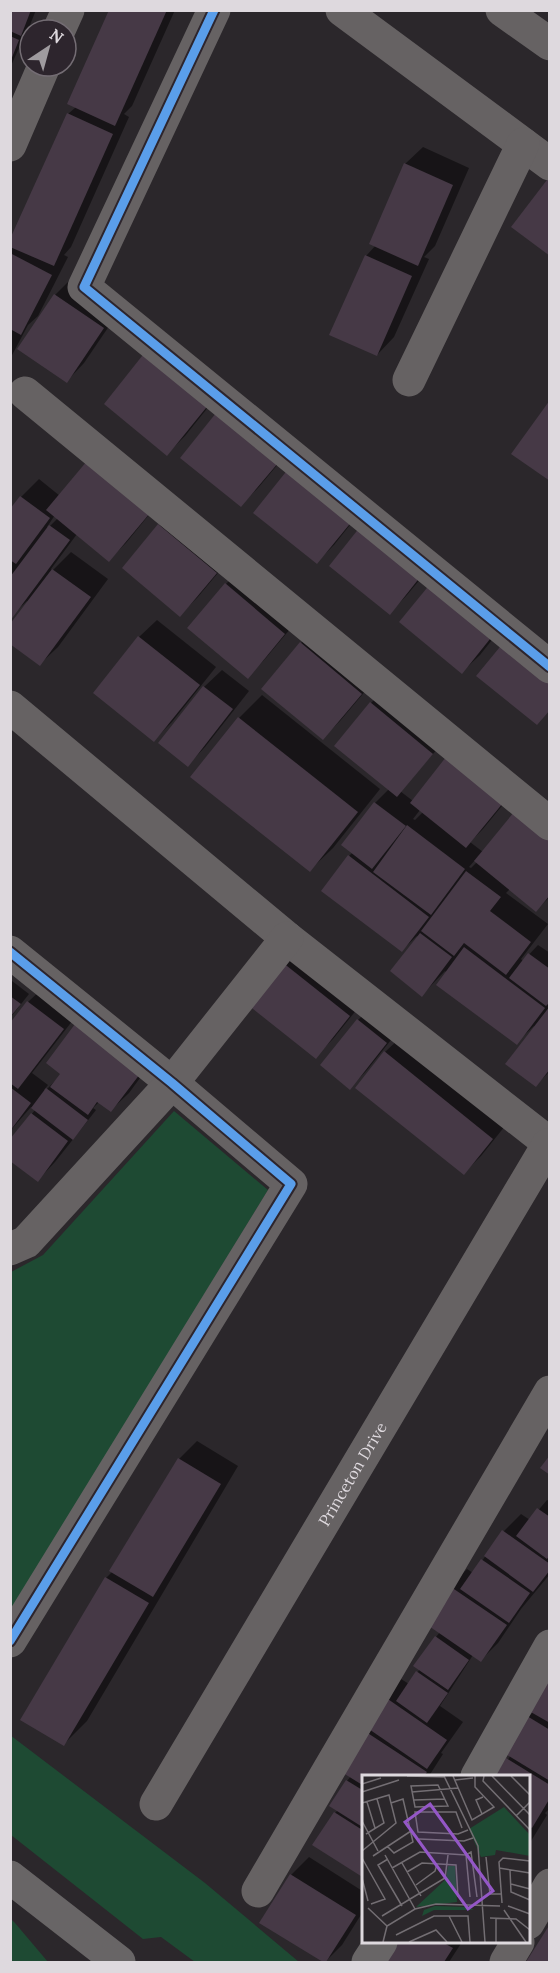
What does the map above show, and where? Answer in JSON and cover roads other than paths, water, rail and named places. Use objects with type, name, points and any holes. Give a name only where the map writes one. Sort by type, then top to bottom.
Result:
[{"type":"street","points":[[214,10],[84,287],[549,667]]},
{"type":"street","points":[[342,10],[549,164]]},
{"type":"street","points":[[502,10],[549,44]]},
{"type":"street","points":[[10,145],[39,78]]},
{"type":"street","points":[[409,380],[523,144]]},
{"type":"street","points":[[25,393],[549,824]]},
{"type":"street","points":[[10,707],[287,938],[549,1144]]},
{"type":"street","points":[[10,1249],[26,1242],[172,1083],[287,938]]},
{"type":"street","points":[[10,1641],[291,1184],[172,1083],[14,961]]},
{"type":"street","name":"Princeton Drive","points":[[156,1804],[549,1144]]},
{"type":"street","points":[[258,1891],[549,1392]]},
{"type":"street","points":[[478,1775],[549,1646]]},
{"type":"street","points":[[10,1877],[119,1962]]},
{"type":"street","points":[[530,1919],[549,1885]]},
{"type":"street","points":[[368,1962],[380,1943]]},
{"type":"street","points":[[506,1962],[517,1943]]}]
